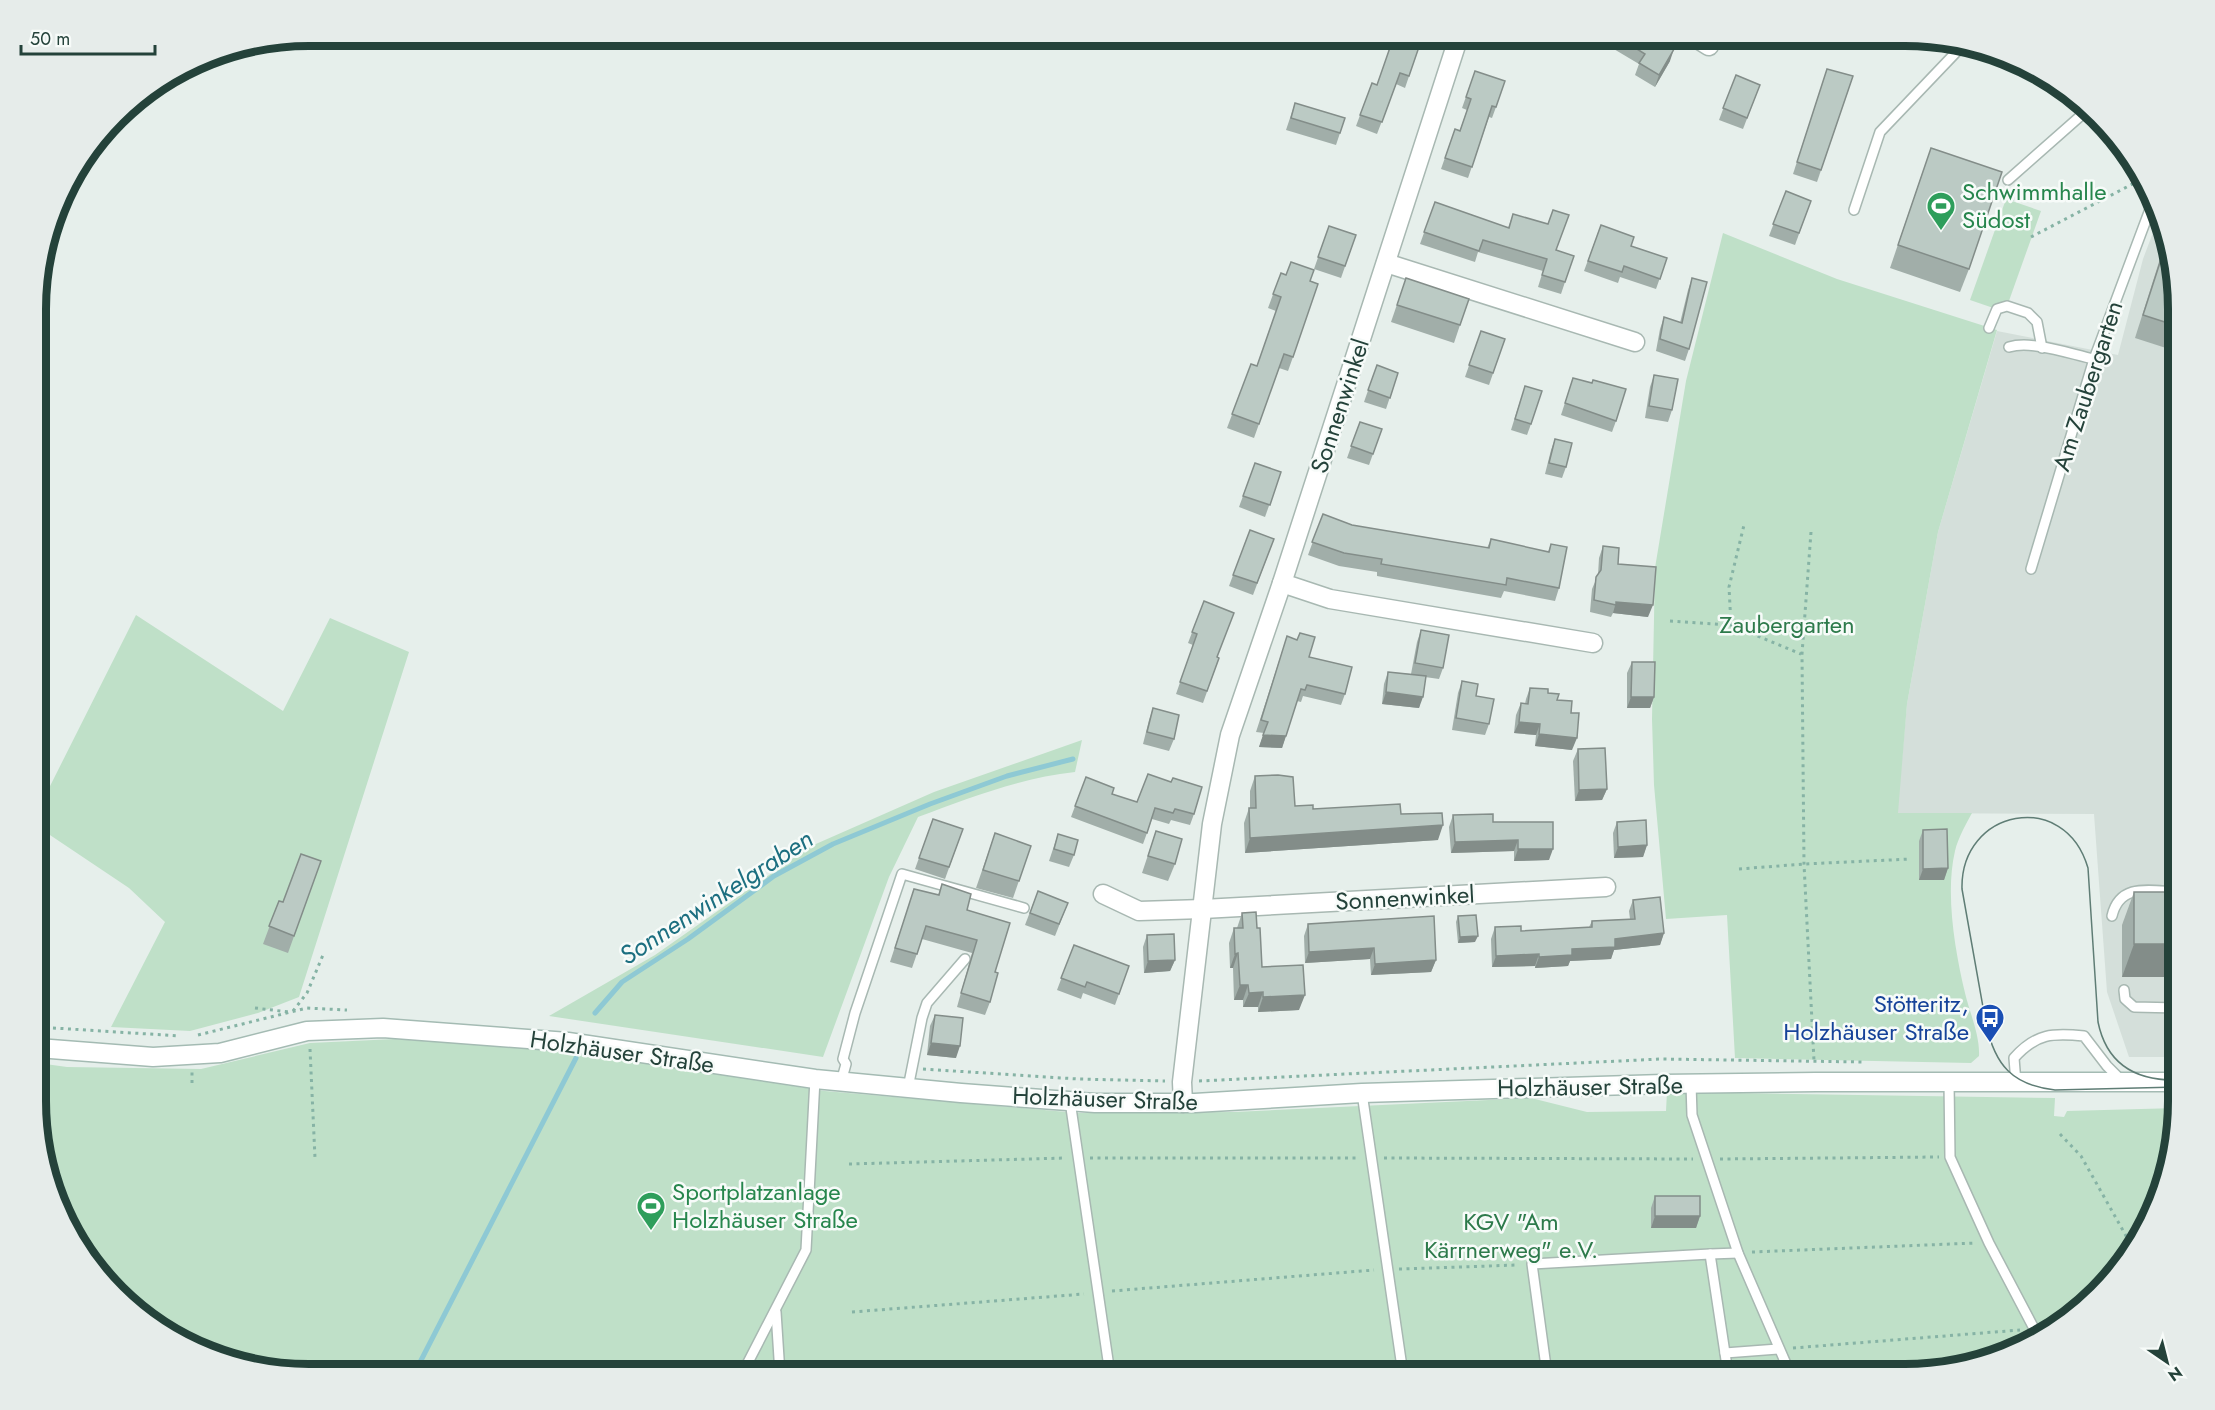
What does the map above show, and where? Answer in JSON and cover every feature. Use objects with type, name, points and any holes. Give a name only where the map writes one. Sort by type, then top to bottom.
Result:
[{"type":"street","name":"Sonnenwinkel","points":[[1183,1102],[1182,1082],[1212,824],[1230,735],[1282,583],[1455,46]]},
{"type":"street","points":[[1386,264],[1635,342]]},
{"type":"street","points":[[1282,583],[1330,599],[1593,643]]},
{"type":"street","name":"Sonnenwinkel","points":[[1103,894],[1139,910],[1203,909],[1606,887]]},
{"type":"street","name":"Holzhäuser Straße","points":[[46,1049],[153,1057],[192,1055],[220,1053],[307,1031],[383,1028],[568,1042],[841,1082],[1095,1103],[1183,1102],[1362,1093],[1690,1084],[2168,1082]]},
{"type":"lane","points":[[1854,210],[1880,132],[1956,52]]},
{"type":"lane","points":[[2008,180],[2082,115]]},
{"type":"lane","name":"Am Zaubergarten","points":[[2031,569],[2094,359],[2149,212]]},
{"type":"lane","points":[[1989,328],[1997,309],[2007,306],[2028,313],[2037,322],[2042,348]]},
{"type":"lane","points":[[2009,347],[2019,344],[2094,359]]},
{"type":"lane","points":[[841,1082],[846,1064],[843,1059],[855,1013],[902,874],[1024,908]]},
{"type":"lane","points":[[2112,916],[2120,898],[2132,891],[2168,892]]},
{"type":"lane","points":[[908,1088],[927,1003],[965,959]]},
{"type":"lane","points":[[2124,990],[2125,999],[2134,1007],[2168,1008]]},
{"type":"lane","points":[[2016,1083],[2014,1058],[2026,1044],[2044,1036],[2070,1034],[2084,1035],[2107,1066],[2124,1083]]},
{"type":"lane","points":[[747,1364],[806,1250],[815,1079]]},
{"type":"lane","points":[[1949,1082],[1950,1157],[1989,1243],[2034,1329]]},
{"type":"lane","points":[[1690,1084],[1692,1115],[1738,1253],[1785,1364]]},
{"type":"lane","points":[[1362,1093],[1402,1364]]},
{"type":"lane","points":[[1070,1101],[1108,1364]]},
{"type":"lane","points":[[1545,1364],[1532,1264],[1738,1253]]},
{"type":"lane","points":[[1710,1254],[1727,1364]]},
{"type":"lane","points":[[776,1310],[779,1364]]},
{"type":"lane","points":[[1725,1353],[1778,1350]]},
{"type":"path","points":[[2031,237],[2135,182]]},
{"type":"path","points":[[1731,626],[1729,587],[1744,525]]},
{"type":"path","points":[[1810,532],[1802,654],[1804,864],[1816,1082]]},
{"type":"path","points":[[1671,621],[1731,626],[1802,654]]},
{"type":"path","points":[[1739,869],[1911,860]]},
{"type":"path","points":[[292,1012],[308,993],[323,955]]},
{"type":"path","points":[[255,1008],[292,1012]]},
{"type":"path","points":[[46,1028],[191,1037],[307,1008],[352,1010]]},
{"type":"path","points":[[307,1031],[310,1043],[315,1158]]},
{"type":"path","points":[[912,1069],[1078,1079],[1182,1082],[1661,1059],[1873,1062]]},
{"type":"path","points":[[2060,1134],[2081,1156],[2128,1240]]},
{"type":"path","points":[[849,1164],[1080,1158],[1950,1157]]},
{"type":"path","points":[[1738,1253],[1989,1243]]},
{"type":"path","points":[[852,1312],[1388,1269],[1532,1264]]},
{"type":"path","points":[[1778,1350],[2034,1329]]},
{"type":"shaded area","points":[[2155,226],[2168,293],[2168,1057],[2129,1057],[2107,992],[2094,814],[1897,813],[1907,704],[1938,532],[1997,331],[2118,355],[2143,259]]},
{"type":"green space","points":[[2006,199],[2041,211],[2005,312],[1970,300]]},
{"type":"green space","name":"Zaubergarten","points":[[1723,233],[1837,279],[1997,330],[1938,532],[1907,704],[1898,813],[1972,813],[1956,846],[1951,885],[1952,922],[1958,959],[1979,1048],[1979,1056],[1971,1063],[1735,1058],[1727,915],[1666,919],[1654,785],[1652,719],[1655,568],[1686,381]]},
{"type":"green space","points":[[136,615],[283,711],[330,618],[409,652],[299,997],[258,1013],[190,1031],[111,1027],[165,922],[129,888],[46,832],[46,794]]},
{"type":"green space","points":[[1082,740],[1075,772],[1015,784],[918,817],[889,877],[823,1057],[549,1016],[655,955],[809,847],[934,792]]},
{"type":"green space","name":"KGV \"Am Kärrnerweg\" e.V.","points":[[395,1039],[565,1051],[825,1091],[1078,1113],[1234,1112],[1531,1098],[1587,1112],[1666,1111],[1667,1092],[2055,1098],[2054,1116],[2064,1117],[2067,1111],[2168,1108],[2168,1117],[2155,1185],[2133,1232],[2103,1274],[2065,1309],[2022,1336],[1990,1350],[1939,1361],[1905,1364],[310,1364],[242,1355],[193,1336],[150,1309],[112,1274],[82,1232],[60,1185],[47,1117],[46,1064],[67,1067],[201,1069],[310,1043]]},
{"type":"building","points":[[1391,46],[1419,46],[1409,76],[1400,73],[1382,122],[1360,115],[1372,83],[1377,85]]},
{"type":"building","points":[[1632,46],[1669,46],[1674,49],[1659,75],[1639,63],[1645,54]]},
{"type":"building","points":[[1827,69],[1853,76],[1821,170],[1797,162]]},
{"type":"building","points":[[1475,71],[1505,81],[1496,107],[1492,106],[1472,167],[1445,158],[1455,129],[1460,131],[1471,99],[1466,97]]},
{"type":"building","points":[[1736,75],[1760,85],[1747,118],[1723,108]]},
{"type":"building","points":[[1295,103],[1345,118],[1340,133],[1291,118]]},
{"type":"building","name":"Schwimmhalle Südost","points":[[1931,148],[2002,172],[1969,269],[1898,245]]},
{"type":"building","points":[[1786,191],[1811,201],[1799,233],[1773,224]]},
{"type":"building","points":[[1435,202],[1509,228],[1513,214],[1548,224],[1553,210],[1569,215],[1556,250],[1574,256],[1565,282],[1542,275],[1547,259],[1483,240],[1479,251],[1424,232]]},
{"type":"building","points":[[1601,225],[1634,237],[1631,246],[1667,258],[1660,279],[1624,266],[1622,272],[1588,261]]},
{"type":"building","points":[[1329,226],[1356,235],[1345,266],[1318,257]]},
{"type":"building","points":[[2162,255],[2168,293],[2168,323],[2143,315]]},
{"type":"building","points":[[1291,262],[1314,270],[1310,281],[1318,284],[1293,357],[1284,354],[1259,424],[1232,414],[1251,364],[1257,366],[1281,297],[1273,294],[1281,273],[1286,275]]},
{"type":"building","points":[[1406,278],[1469,299],[1460,325],[1397,305]]},
{"type":"building","points":[[1692,278],[1707,282],[1689,349],[1660,339],[1664,317],[1682,323]]},
{"type":"building","points":[[1481,331],[1505,339],[1493,373],[1469,365]]},
{"type":"building","points":[[1377,365],[1398,373],[1390,398],[1368,390]]},
{"type":"building","points":[[1654,375],[1678,379],[1672,410],[1649,406]]},
{"type":"building","points":[[1573,378],[1592,383],[1593,380],[1626,389],[1616,421],[1565,403]]},
{"type":"building","points":[[1525,386],[1542,391],[1531,424],[1515,419]]},
{"type":"building","points":[[1360,422],[1382,429],[1373,454],[1351,446]]},
{"type":"building","points":[[1555,439],[1572,443],[1566,467],[1549,463]]},
{"type":"building","points":[[1255,463],[1281,472],[1270,505],[1243,496]]},
{"type":"building","points":[[1323,514],[1352,525],[1489,548],[1491,539],[1549,552],[1551,544],[1567,547],[1559,588],[1507,578],[1506,585],[1381,564],[1382,559],[1344,553],[1312,542]]},
{"type":"building","points":[[1250,530],[1274,539],[1257,583],[1233,575]]},
{"type":"building","points":[[1603,546],[1619,548],[1618,564],[1656,567],[1653,605],[1616,602],[1616,605],[1594,600],[1596,577],[1601,570]]},
{"type":"building","points":[[1204,601],[1234,613],[1207,691],[1180,682],[1197,634],[1192,632]]},
{"type":"building","points":[[1421,630],[1449,635],[1443,668],[1415,663]]},
{"type":"building","points":[[1300,633],[1315,637],[1309,657],[1352,667],[1345,694],[1307,685],[1305,690],[1301,689],[1286,736],[1263,735],[1268,722],[1261,720],[1287,636],[1297,640]]},
{"type":"building","points":[[1632,662],[1655,662],[1654,697],[1631,697]]},
{"type":"building","points":[[1388,672],[1426,676],[1423,697],[1386,692]]},
{"type":"building","points":[[1462,681],[1478,684],[1476,696],[1494,699],[1489,724],[1456,718]]},
{"type":"building","points":[[1530,688],[1548,689],[1548,693],[1559,694],[1557,700],[1572,701],[1571,713],[1579,713],[1577,738],[1539,734],[1540,724],[1519,722],[1521,703],[1528,704]]},
{"type":"building","points":[[1153,708],[1179,715],[1174,739],[1147,732]]},
{"type":"building","points":[[1605,748],[1607,789],[1579,790],[1578,749]]},
{"type":"building","points":[[1148,774],[1171,782],[1173,778],[1202,787],[1194,814],[1175,809],[1173,813],[1155,808],[1147,833],[1075,806],[1086,777],[1114,788],[1112,794],[1137,802]]},
{"type":"building","points":[[1255,776],[1293,777],[1295,806],[1313,805],[1313,809],[1400,804],[1401,814],[1442,813],[1443,825],[1250,838],[1249,808],[1256,808]]},
{"type":"building","points":[[1493,814],[1493,822],[1553,822],[1553,849],[1518,849],[1518,840],[1455,842],[1453,815]]},
{"type":"building","points":[[933,819],[963,829],[949,867],[919,858]]},
{"type":"building","points":[[1646,820],[1647,845],[1618,847],[1617,822]]},
{"type":"building","points":[[1947,829],[1948,868],[1923,869],[1923,830]]},
{"type":"building","points":[[1156,831],[1182,839],[1175,864],[1148,856]]},
{"type":"building","points":[[995,833],[1031,846],[1019,881],[983,870]]},
{"type":"building","points":[[1058,834],[1078,840],[1074,855],[1054,849]]},
{"type":"building","points":[[301,854],[321,861],[294,936],[269,926],[279,901],[283,902]]},
{"type":"building","points":[[942,884],[971,894],[967,910],[1010,923],[995,972],[998,973],[990,1002],[961,993],[977,940],[926,926],[917,954],[895,948],[914,889],[939,895]]},
{"type":"building","points":[[1038,891],[1068,903],[1059,924],[1030,913]]},
{"type":"building","points":[[2134,892],[2168,892],[2168,944],[2134,944]]},
{"type":"building","points":[[1660,897],[1664,933],[1615,939],[1615,947],[1572,949],[1572,955],[1496,956],[1495,927],[1521,926],[1521,931],[1592,927],[1592,921],[1635,919],[1633,900]]},
{"type":"building","points":[[1256,912],[1257,928],[1260,928],[1262,967],[1303,965],[1305,995],[1263,997],[1263,992],[1249,993],[1248,985],[1240,985],[1234,928],[1243,928],[1242,913]]},
{"type":"building","points":[[1476,915],[1478,936],[1460,937],[1458,916]]},
{"type":"building","points":[[1434,916],[1436,960],[1375,964],[1374,948],[1309,952],[1308,924]]},
{"type":"building","points":[[1174,934],[1175,960],[1148,961],[1147,935]]},
{"type":"building","points":[[1074,945],[1129,966],[1119,994],[1087,982],[1085,987],[1061,978]]},
{"type":"building","points":[[935,1015],[963,1018],[960,1046],[931,1043]]},
{"type":"building","points":[[1655,1196],[1700,1196],[1700,1216],[1655,1216]]},
{"type":"waterway","name":"Sonnenwinkelgraben","points":[[595,1013],[622,982],[688,939],[774,876],[833,844],[930,804],[1007,776],[1073,759]]},
{"type":"waterway","name":"Sonnenwinkelgraben","points":[[419,1364],[576,1058]]},
{"type":"tram line","points":[[2168,1080],[2149,1078],[2126,1068],[2116,1060],[2102,1037],[2098,1022],[2088,868],[2076,843],[2058,826],[2037,818],[2016,818],[1995,826],[1978,841],[1966,862],[1962,889],[1986,1024],[2000,1062],[2017,1078],[2055,1090],[2168,1087]]},
{"type":"place","name":"Schwimmhalle Südost","points":[[1941,232]]},
{"type":"place","name":"Stötteritz, Holzhäuser Straße","points":[[1990,1044]]},
{"type":"place","name":"Sportplatzanlage Holzhäuser Straße","points":[[651,1232]]}]
